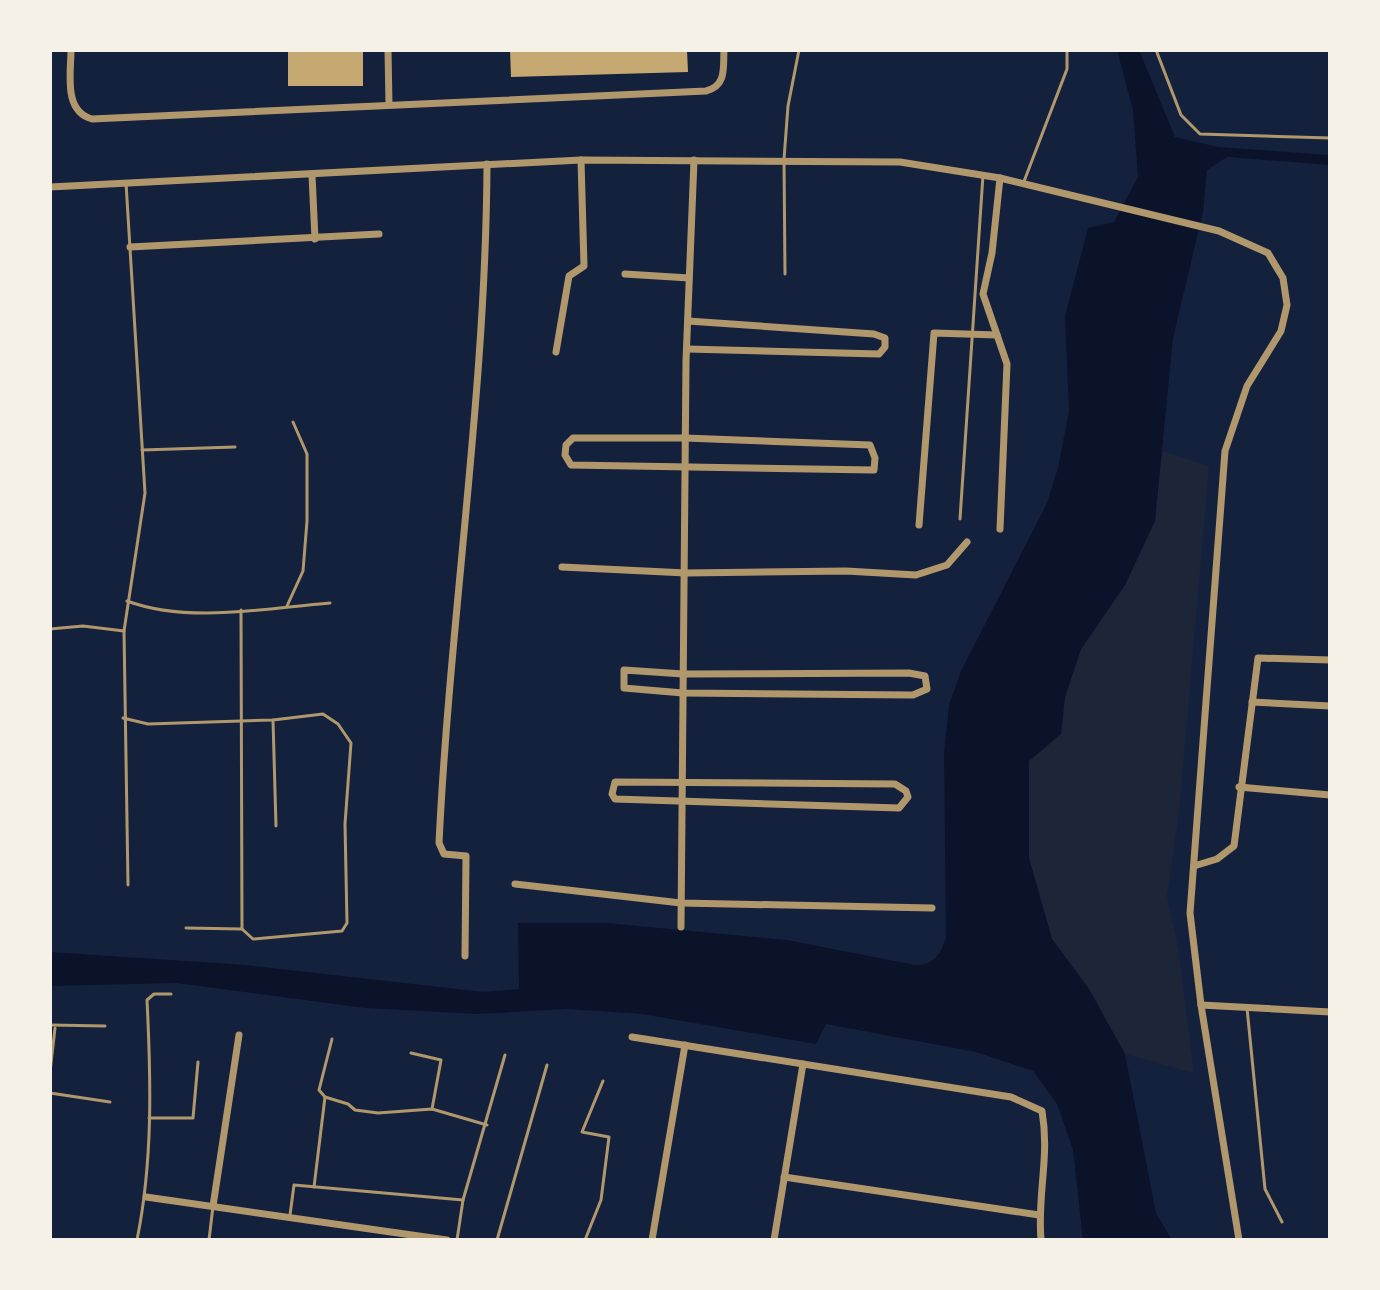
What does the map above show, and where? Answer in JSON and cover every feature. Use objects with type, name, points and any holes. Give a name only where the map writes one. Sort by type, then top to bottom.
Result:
[{"type":"street","points":[[71,50],[71,96],[77,110],[92,119],[706,91],[719,85],[724,50]]},
{"type":"street","points":[[388,50],[389,105]]},
{"type":"street","points":[[556,352],[569,276],[584,266],[581,160]]},
{"type":"street","points":[[50,187],[581,160],[900,162],[1000,178],[1219,231],[1268,253],[1283,278],[1287,305],[1281,331],[1247,386],[1225,451],[1190,913],[1201,1005],[1239,1240]]},
{"type":"street","points":[[681,927],[685,438],[694,160]]},
{"type":"street","points":[[465,956],[466,855],[444,854],[439,843],[445,706],[487,283],[487,164]]},
{"type":"street","points":[[312,175],[315,239]]},
{"type":"street","points":[[1000,178],[992,253],[983,294],[1007,364],[1000,529]]},
{"type":"street","points":[[130,247],[379,234]]},
{"type":"street","points":[[625,274],[689,278]]},
{"type":"street","points":[[687,349],[879,354],[885,347],[885,338],[874,334],[688,321]]},
{"type":"street","points":[[919,525],[934,333],[997,335]]},
{"type":"street","points":[[573,438],[685,438],[870,445],[875,458],[874,470],[685,468],[571,465],[565,455],[566,445],[573,438]]},
{"type":"street","points":[[562,567],[686,573],[846,571],[916,575],[947,565],[967,542]]},
{"type":"street","points":[[1194,866],[1217,859],[1234,846],[1239,787],[1258,658],[1330,660]]},
{"type":"street","points":[[624,670],[683,674],[909,673],[925,676],[927,689],[913,695],[683,693],[624,688],[624,670]]},
{"type":"street","points":[[1252,702],[1330,706]]},
{"type":"street","points":[[615,782],[895,784],[906,791],[908,797],[899,808],[682,802],[615,799],[612,794],[615,782]]},
{"type":"street","points":[[1239,787],[1330,795]]},
{"type":"street","points":[[515,884],[681,903],[932,908]]},
{"type":"street","points":[[1201,1005],[1330,1012]]},
{"type":"street","points":[[213,1206],[239,1035]]},
{"type":"street","points":[[632,1037],[1011,1097],[1042,1111],[1047,1143],[1039,1215],[1041,1240]]},
{"type":"street","points":[[652,1240],[685,1045]]},
{"type":"street","points":[[774,1240],[803,1064]]},
{"type":"street","points":[[784,1177],[1039,1215]]},
{"type":"street","points":[[146,1197],[447,1240]]},
{"type":"lane","points":[[785,274],[784,159],[788,106],[799,50]]},
{"type":"lane","points":[[1023,184],[1067,69],[1067,50]]},
{"type":"lane","points":[[1156,50],[1181,115],[1200,134],[1330,138]]},
{"type":"lane","points":[[960,519],[983,175]]},
{"type":"lane","points":[[126,183],[145,493],[124,631],[128,885]]},
{"type":"lane","points":[[287,606],[303,571],[307,521],[307,454],[293,422]]},
{"type":"lane","points":[[142,450],[235,447]]},
{"type":"lane","points":[[127,601],[149,609],[241,610],[330,603]]},
{"type":"lane","points":[[241,610],[242,929]]},
{"type":"lane","points":[[50,629],[83,626],[124,631]]},
{"type":"lane","points":[[123,718],[148,724],[273,720],[323,714],[338,724],[351,743],[345,824],[347,923],[342,931],[253,939],[242,929],[186,928]]},
{"type":"lane","points":[[273,720],[276,826]]},
{"type":"lane","points":[[137,1240],[146,1197],[149,1118],[147,1000],[154,994],[171,994]]},
{"type":"lane","points":[[1247,1008],[1265,1189],[1282,1222]]},
{"type":"lane","points":[[50,1072],[52,1026],[105,1026]]},
{"type":"lane","points":[[332,1039],[319,1090],[325,1097],[348,1104],[355,1110],[378,1113],[432,1109],[487,1125]]},
{"type":"lane","points":[[411,1053],[441,1060],[432,1109]]},
{"type":"lane","points":[[457,1240],[463,1200],[505,1055]]},
{"type":"lane","points":[[149,1118],[193,1118],[198,1062]]},
{"type":"lane","points":[[497,1240],[547,1065]]},
{"type":"lane","points":[[585,1240],[601,1200],[609,1137],[582,1132],[603,1081]]},
{"type":"lane","points":[[50,1093],[110,1102]]},
{"type":"lane","points":[[314,1187],[325,1097]]},
{"type":"lane","points":[[290,1217],[294,1185],[463,1200]]},
{"type":"lane","points":[[209,1240],[213,1206]]},
{"type":"shaded area","points":[[1117,50],[1139,50],[1175,137],[1218,147],[1330,155],[1330,165],[1227,157],[1207,170],[1203,212],[1173,338],[1155,521],[1125,585],[1081,649],[1065,697],[1061,734],[1029,761],[1029,858],[1052,939],[1089,989],[1125,1054],[1156,1213],[1172,1240],[1083,1240],[1073,1150],[1057,1104],[1033,1071],[976,1052],[826,1024],[816,1044],[642,1014],[567,1009],[478,1014],[365,1008],[176,983],[50,986],[50,952],[246,965],[484,992],[519,989],[518,923],[606,923],[787,940],[915,965],[935,958],[946,938],[944,753],[949,705],[961,671],[1047,503],[1058,468],[1069,411],[1065,316],[1088,228],[1114,222],[1138,177],[1133,110]]},
{"type":"shaded area","points":[[1162,451],[1209,466],[1179,812],[1167,896],[1178,948],[1194,1073],[1125,1054],[1089,989],[1052,939],[1029,858],[1029,760],[1061,734],[1065,697],[1081,649],[1125,585],[1155,521]]},
{"type":"building","points":[[288,50],[363,50],[363,86],[288,86]]},
{"type":"building","points":[[510,50],[687,50],[688,72],[511,77]]}]
